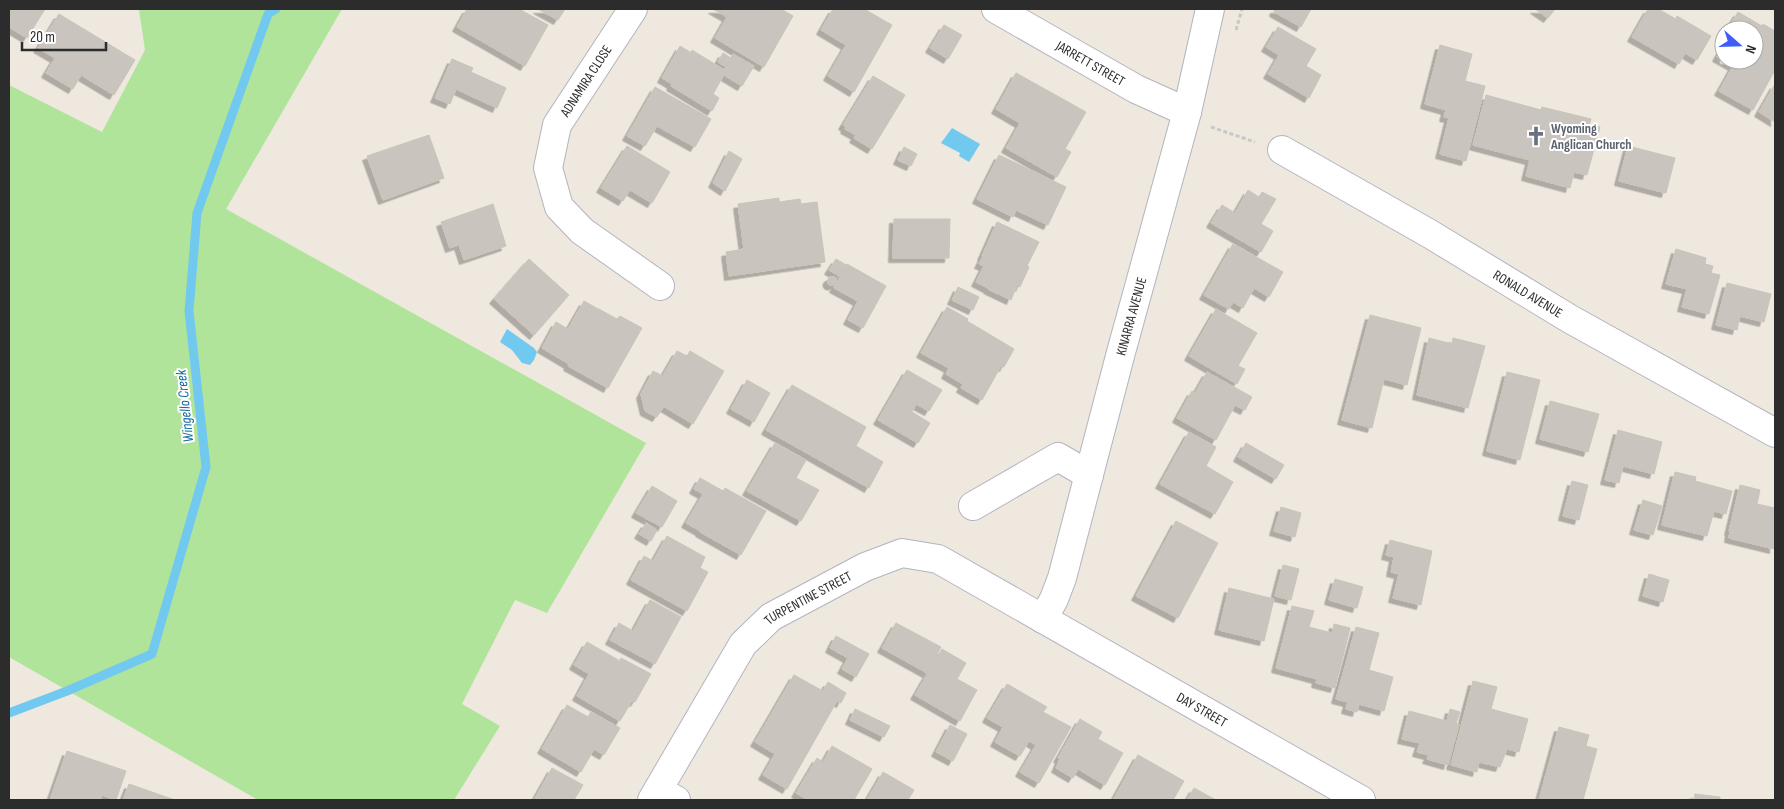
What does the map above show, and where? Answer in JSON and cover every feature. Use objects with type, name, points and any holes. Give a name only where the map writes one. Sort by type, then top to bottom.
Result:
[{"type":"street","name":"ADNAMIRA CLOSE","points":[[634,9],[557,125],[548,168],[559,207],[582,231],[660,286]]},
{"type":"street","name":"JARRETT STREET","points":[[996,9],[1136,89],[1187,112]]},
{"type":"street","name":"KINARRA AVENUE","points":[[1043,619],[1054,599],[1062,578],[1088,475],[1187,112],[1210,9]]},
{"type":"street","name":"RONALD AVENUE","points":[[1282,150],[1430,234],[1570,319],[1775,433]]},
{"type":"street","points":[[973,506],[1058,457],[1088,475]]},
{"type":"street","name":"TURPENTINE STREET","points":[[662,797],[743,644],[771,617],[865,566],[902,553],[938,559],[1043,619]]},
{"type":"street","name":"DAY STREET","points":[[1043,619],[1361,800]]},
{"type":"path","points":[[1235,36],[1242,9]]},
{"type":"path","points":[[1213,118],[1211,127],[1282,150]]},
{"type":"green space","points":[[342,9],[226,209],[646,443],[547,613],[515,600],[462,704],[500,726],[454,800],[258,800],[9,657],[9,85],[102,132],[145,50],[139,10]]},
{"type":"water","points":[[952,128],[980,144],[969,162],[959,156],[960,153],[941,143]]},
{"type":"water","points":[[507,329],[537,352],[530,365],[522,363],[512,350],[500,342]]},
{"type":"building","points":[[9,9],[45,9],[27,38],[9,27]]},
{"type":"building","points":[[467,9],[519,9],[548,25],[525,66],[457,27]]},
{"type":"building","points":[[538,9],[565,9],[558,20]]},
{"type":"building","points":[[713,9],[781,9],[793,16],[764,67],[715,38],[727,17]]},
{"type":"building","points":[[833,9],[864,9],[892,25],[854,92],[828,76],[846,45],[821,30]]},
{"type":"building","points":[[1275,9],[1311,9],[1301,27],[1274,12]]},
{"type":"building","points":[[1535,9],[1555,9],[1548,18]]},
{"type":"building","points":[[1648,9],[1658,9],[1676,19],[1677,16],[1711,36],[1697,60],[1685,53],[1679,64],[1632,37]]},
{"type":"building","points":[[1738,12],[1752,20],[1733,20]]},
{"type":"building","points":[[59,14],[135,60],[114,95],[81,75],[73,89],[46,73],[55,58],[38,48]]},
{"type":"building","points":[[944,25],[962,35],[948,59],[930,48]]},
{"type":"building","points":[[1764,25],[1775,31],[1775,70],[1753,110],[1719,91],[1731,70],[1764,70]]},
{"type":"building","points":[[1278,27],[1316,49],[1306,66],[1321,75],[1309,98],[1268,74],[1279,55],[1266,47]]},
{"type":"building","points":[[1440,45],[1472,54],[1465,81],[1485,86],[1466,161],[1440,154],[1449,118],[1444,117],[1446,110],[1425,104]]},
{"type":"building","points":[[680,46],[690,52],[672,84],[662,78]]},
{"type":"building","points":[[692,50],[726,71],[713,94],[719,98],[712,111],[671,86]]},
{"type":"building","points":[[723,53],[731,58],[726,67],[718,62]]},
{"type":"building","points":[[733,54],[754,66],[742,86],[722,74]]},
{"type":"building","points":[[452,59],[473,68],[471,72],[506,88],[497,108],[456,89],[450,104],[435,98]]},
{"type":"building","points":[[1016,73],[1086,112],[1065,149],[1071,152],[1057,177],[1006,148],[1020,123],[996,109]]},
{"type":"building","points":[[873,76],[905,95],[872,149],[854,138],[856,135],[845,129],[846,127],[843,125]]},
{"type":"building","points":[[1775,84],[1775,122],[1759,112]]},
{"type":"building","points":[[655,87],[711,119],[695,147],[657,126],[645,146],[627,136]]},
{"type":"building","name":"Wyoming Anglican Church","points":[[1486,95],[1541,110],[1542,107],[1591,119],[1589,125],[1600,127],[1587,175],[1574,172],[1570,188],[1526,176],[1530,160],[1473,145]]},
{"type":"building","points":[[429,135],[444,178],[383,200],[367,156]]},
{"type":"building","points":[[627,146],[670,172],[652,203],[630,190],[623,201],[601,188]]},
{"type":"building","points":[[1628,146],[1675,158],[1666,193],[1619,181]]},
{"type":"building","points":[[904,147],[917,154],[911,166],[898,160]]},
{"type":"building","points":[[729,151],[742,159],[725,191],[713,183]]},
{"type":"building","points":[[999,155],[1066,187],[1048,225],[1016,210],[1013,217],[977,199]]},
{"type":"building","points":[[1248,190],[1259,197],[1262,192],[1276,199],[1261,224],[1273,231],[1261,252],[1211,223],[1222,205],[1235,213]]},
{"type":"building","points":[[779,198],[779,202],[800,199],[801,204],[817,202],[825,262],[729,276],[726,252],[744,249],[738,204]]},
{"type":"building","points":[[493,204],[506,246],[464,260],[459,245],[450,248],[441,222]]},
{"type":"building","points":[[894,219],[950,219],[949,258],[893,258]]},
{"type":"building","points":[[997,222],[1008,227],[988,270],[995,273],[988,288],[976,282],[984,266],[979,264]]},
{"type":"building","points":[[1008,227],[1039,242],[1027,266],[1029,267],[1020,287],[1017,285],[1011,300],[988,289],[995,274],[988,270]]},
{"type":"building","points":[[1233,244],[1283,272],[1269,297],[1254,288],[1243,308],[1233,302],[1229,309],[1204,295]]},
{"type":"building","points":[[1676,249],[1706,258],[1705,264],[1713,266],[1711,273],[1720,275],[1709,314],[1682,307],[1687,289],[1666,284]]},
{"type":"building","points":[[529,259],[569,295],[534,335],[494,299]]},
{"type":"building","points":[[836,259],[846,265],[839,276],[829,270]]},
{"type":"building","points":[[847,264],[886,286],[863,328],[848,320],[858,301],[834,288]]},
{"type":"building","points":[[832,277],[836,281],[832,285],[828,281]]},
{"type":"building","points":[[1727,283],[1771,294],[1764,322],[1740,316],[1737,330],[1716,325]]},
{"type":"building","points":[[958,287],[979,297],[973,310],[952,300]]},
{"type":"building","points":[[584,301],[600,310],[585,337],[589,340],[574,367],[542,348],[556,322],[568,329]]},
{"type":"building","points":[[947,307],[1014,349],[1004,367],[1001,366],[982,400],[961,388],[963,384],[946,374],[949,368],[921,353]]},
{"type":"building","points":[[599,309],[617,319],[620,316],[642,328],[608,388],[568,366]]},
{"type":"building","points":[[1216,309],[1257,333],[1238,366],[1245,369],[1237,384],[1189,356]]},
{"type":"building","points":[[1370,315],[1421,328],[1407,385],[1384,379],[1372,428],[1342,420]]},
{"type":"building","points":[[1429,338],[1452,344],[1453,338],[1485,346],[1468,408],[1417,395]]},
{"type":"building","points":[[677,351],[687,356],[690,351],[724,371],[693,424],[650,398]]},
{"type":"building","points":[[907,370],[942,390],[929,411],[916,404],[912,412],[930,423],[918,443],[878,420]]},
{"type":"building","points":[[653,371],[663,376],[650,398],[664,406],[657,417],[645,411],[641,394]]},
{"type":"building","points":[[1207,372],[1252,397],[1245,410],[1235,405],[1216,440],[1177,418],[1192,391],[1195,393]]},
{"type":"building","points":[[1507,372],[1540,380],[1520,460],[1487,451]]},
{"type":"building","points":[[747,380],[770,393],[754,422],[731,409]]},
{"type":"building","points":[[792,385],[866,427],[856,446],[883,462],[869,488],[766,430]]},
{"type":"building","points":[[1550,401],[1599,414],[1588,452],[1540,439]]},
{"type":"building","points":[[1618,430],[1662,442],[1654,474],[1623,466],[1619,483],[1605,480]]},
{"type":"building","points":[[1189,432],[1216,447],[1206,466],[1233,482],[1215,514],[1160,484]]},
{"type":"building","points":[[775,443],[806,460],[796,478],[819,490],[801,521],[747,491]]},
{"type":"building","points":[[1246,443],[1284,465],[1276,479],[1238,457]]},
{"type":"building","points":[[1675,472],[1696,477],[1695,481],[1732,491],[1726,514],[1714,511],[1707,536],[1662,525]]},
{"type":"building","points":[[700,478],[725,492],[702,532],[686,523],[703,494],[694,489]]},
{"type":"building","points":[[1572,481],[1588,485],[1579,520],[1563,516]]},
{"type":"building","points":[[1740,485],[1760,490],[1757,504],[1775,508],[1774,549],[1729,538]]},
{"type":"building","points":[[652,486],[677,501],[662,527],[636,513]]},
{"type":"building","points":[[725,488],[766,511],[741,555],[700,532]]},
{"type":"building","points":[[1643,500],[1662,506],[1653,535],[1634,530]]},
{"type":"building","points":[[1281,507],[1301,513],[1295,537],[1274,531]]},
{"type":"building","points":[[1176,521],[1218,543],[1178,618],[1136,596]]},
{"type":"building","points":[[646,523],[657,530],[651,541],[639,534]]},
{"type":"building","points":[[667,536],[705,557],[700,568],[708,572],[687,611],[631,580],[644,556],[653,561]]},
{"type":"building","points":[[1390,540],[1432,551],[1421,605],[1393,598],[1399,574],[1391,572],[1394,557],[1386,555]]},
{"type":"building","points":[[1283,565],[1299,569],[1291,600],[1275,596]]},
{"type":"building","points":[[1649,574],[1669,580],[1663,602],[1643,596]]},
{"type":"building","points":[[1335,579],[1363,587],[1357,608],[1329,600]]},
{"type":"building","points":[[1229,588],[1274,599],[1264,641],[1219,630]]},
{"type":"building","points":[[650,600],[681,617],[655,664],[610,640],[619,623],[633,631]]},
{"type":"building","points":[[1292,606],[1314,611],[1309,627],[1332,633],[1334,624],[1350,628],[1335,688],[1316,683],[1317,679],[1276,668]]},
{"type":"building","points":[[896,623],[941,647],[927,673],[882,648]]},
{"type":"building","points":[[1356,627],[1379,633],[1369,670],[1393,677],[1384,711],[1359,704],[1357,712],[1346,709],[1348,702],[1336,699]]},
{"type":"building","points":[[836,636],[869,654],[856,677],[842,669],[848,658],[830,648]]},
{"type":"building","points":[[587,642],[620,661],[621,658],[651,674],[635,702],[632,701],[620,721],[577,696],[589,674],[574,665]]},
{"type":"building","points":[[942,649],[966,663],[957,679],[977,690],[960,721],[915,695]]},
{"type":"building","points":[[794,675],[823,691],[828,682],[846,693],[841,703],[837,701],[787,789],[763,775],[775,754],[755,742]]},
{"type":"building","points":[[1473,681],[1497,687],[1491,709],[1528,719],[1519,752],[1507,749],[1500,767],[1479,762],[1477,772],[1451,765]]},
{"type":"building","points":[[1007,684],[1047,707],[1043,712],[1071,727],[1039,783],[1020,772],[1036,745],[1029,741],[1020,756],[995,742],[1003,727],[987,718]]},
{"type":"building","points":[[567,705],[588,717],[591,712],[620,728],[604,755],[594,749],[581,772],[542,749]]},
{"type":"building","points":[[855,709],[890,726],[884,737],[850,720]]},
{"type":"building","points":[[1450,709],[1460,712],[1456,723],[1459,724],[1448,765],[1427,759],[1429,755],[1417,752],[1420,743],[1402,739],[1409,711],[1447,721]]},
{"type":"building","points":[[1080,719],[1102,732],[1098,739],[1123,753],[1105,785],[1078,769],[1073,778],[1056,768],[1060,759],[1058,758]]},
{"type":"building","points":[[950,725],[967,734],[953,761],[936,752]]},
{"type":"building","points":[[1559,727],[1589,735],[1586,746],[1597,749],[1583,800],[1539,800]]},
{"type":"building","points":[[832,746],[872,769],[854,800],[808,800],[796,793],[817,758],[823,762]]},
{"type":"building","points":[[67,751],[126,771],[116,800],[102,795],[100,800],[50,800]]},
{"type":"building","points":[[1138,755],[1184,781],[1173,800],[1113,800]]},
{"type":"building","points":[[552,768],[583,785],[574,800],[534,800]]},
{"type":"building","points":[[883,772],[914,790],[908,800],[867,800]]},
{"type":"building","points":[[129,784],[175,800],[123,800]]},
{"type":"building","points":[[1194,788],[1216,800],[1187,800]]},
{"type":"building","points":[[1695,794],[1720,797],[1720,800],[1694,800]]},
{"type":"waterway","name":"Wingello Creek","points":[[9,713],[67,691],[152,654],[206,467],[189,311],[197,213],[268,14],[276,9]]},
{"type":"place","name":"Wyoming Anglican Church","points":[[1536,136]]}]
